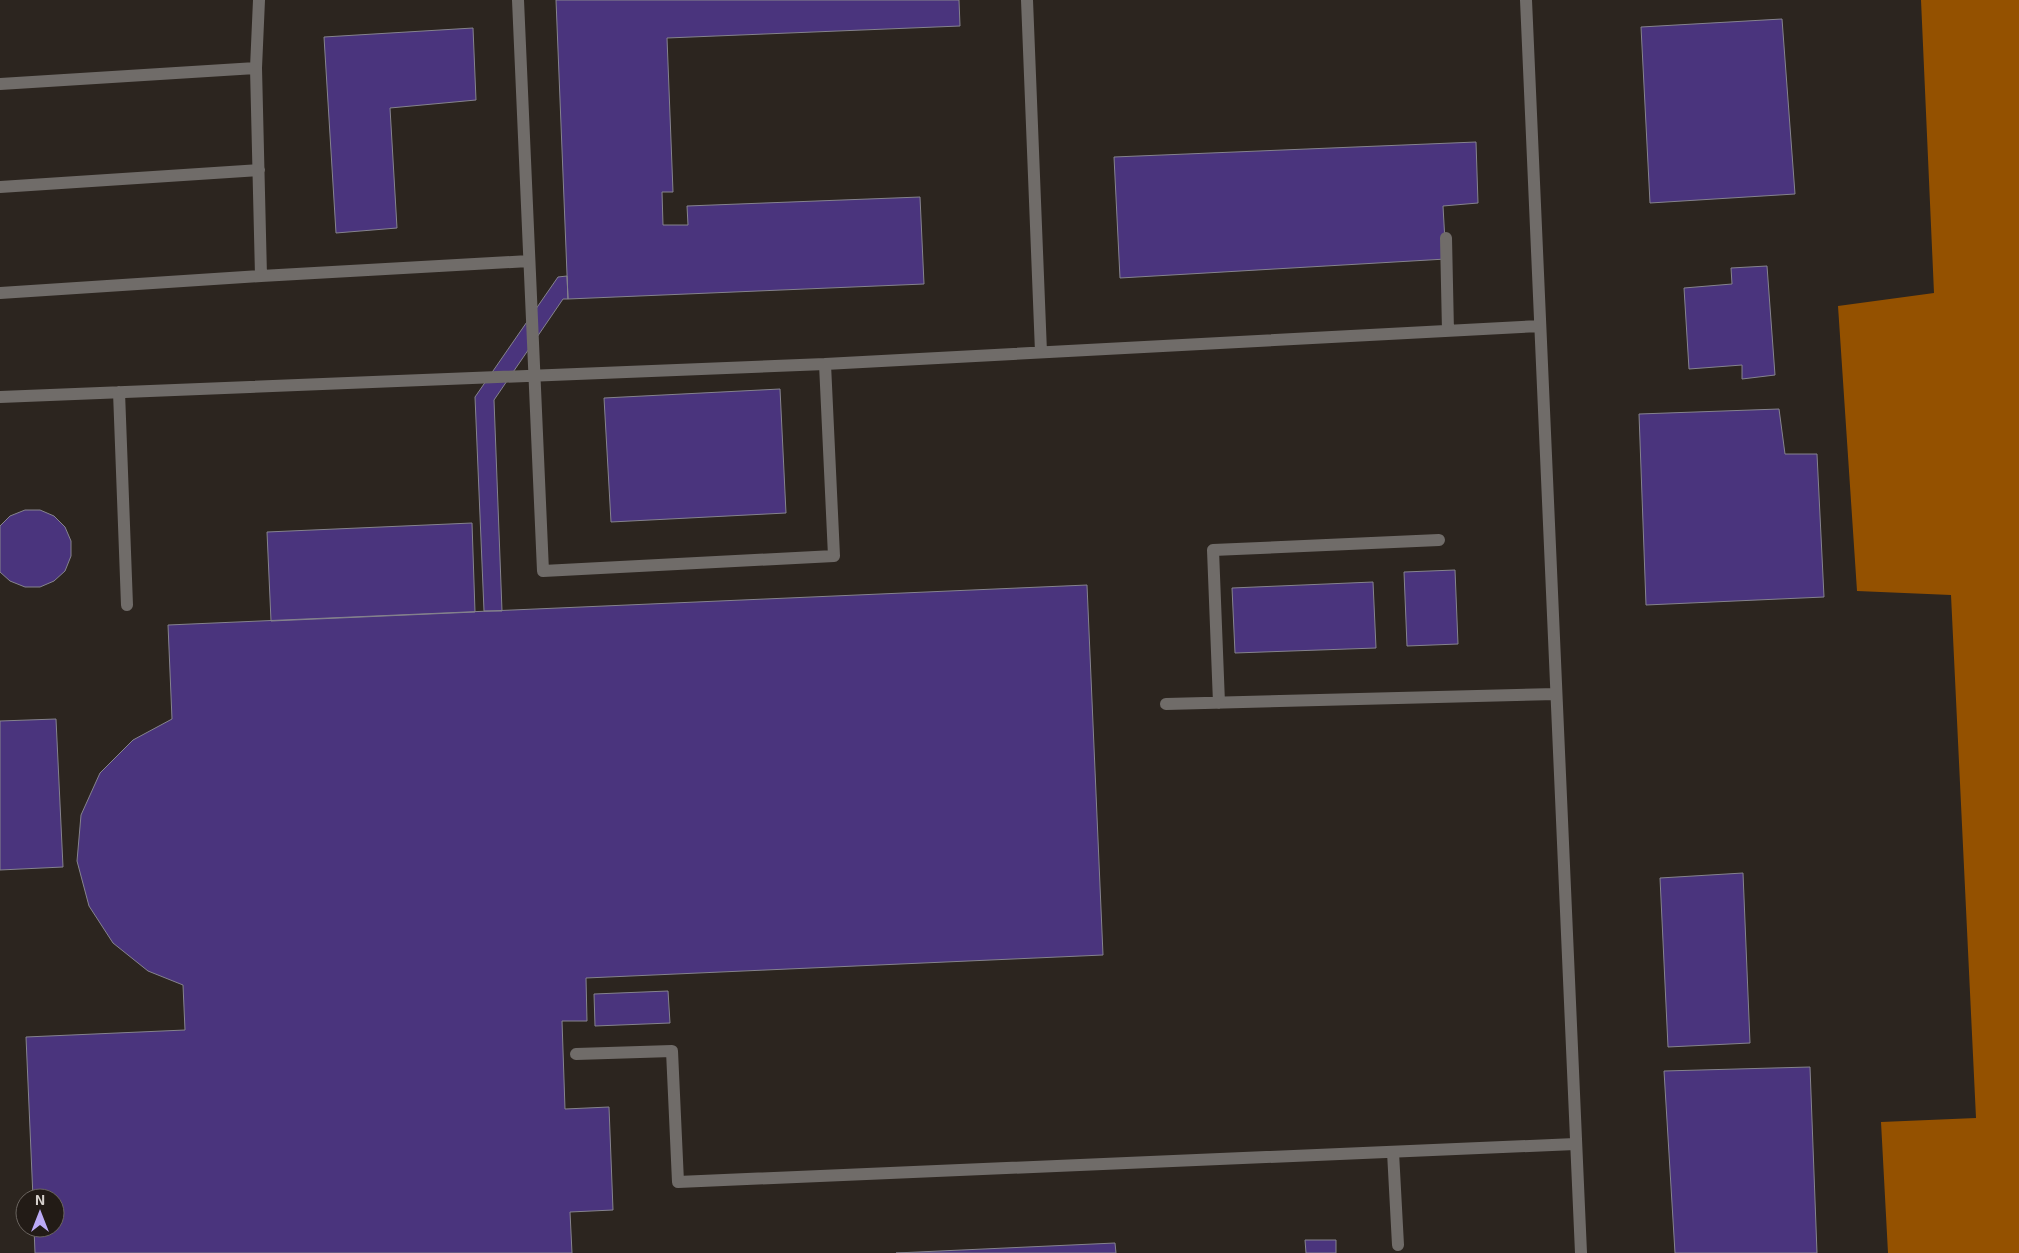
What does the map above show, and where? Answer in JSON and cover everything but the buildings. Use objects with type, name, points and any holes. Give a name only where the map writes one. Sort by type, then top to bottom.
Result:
[{"type":"lane","points":[[259,0],[256,68],[261,276]]},
{"type":"lane","points":[[518,0],[543,572],[834,556],[825,364]]},
{"type":"lane","points":[[1027,0],[1041,352]]},
{"type":"lane","points":[[1526,0],[1581,1253]]},
{"type":"lane","points":[[0,84],[256,68]]},
{"type":"lane","points":[[0,187],[259,170]]},
{"type":"lane","points":[[1446,238],[1448,331]]},
{"type":"lane","points":[[0,293],[529,261]]},
{"type":"lane","points":[[0,397],[825,364],[1540,326]]},
{"type":"lane","points":[[119,392],[127,605]]},
{"type":"lane","points":[[1219,703],[1214,550],[1439,540]]},
{"type":"lane","points":[[1166,704],[1556,694]]},
{"type":"lane","points":[[576,1054],[672,1051],[678,1182],[1576,1144]]},
{"type":"lane","points":[[1393,1152],[1398,1245]]},
{"type":"shaded area","points":[[1921,0],[2019,0],[2019,1253],[1888,1253],[1881,1122],[1976,1118],[1951,595],[1857,591],[1838,306],[1934,293]]}]
